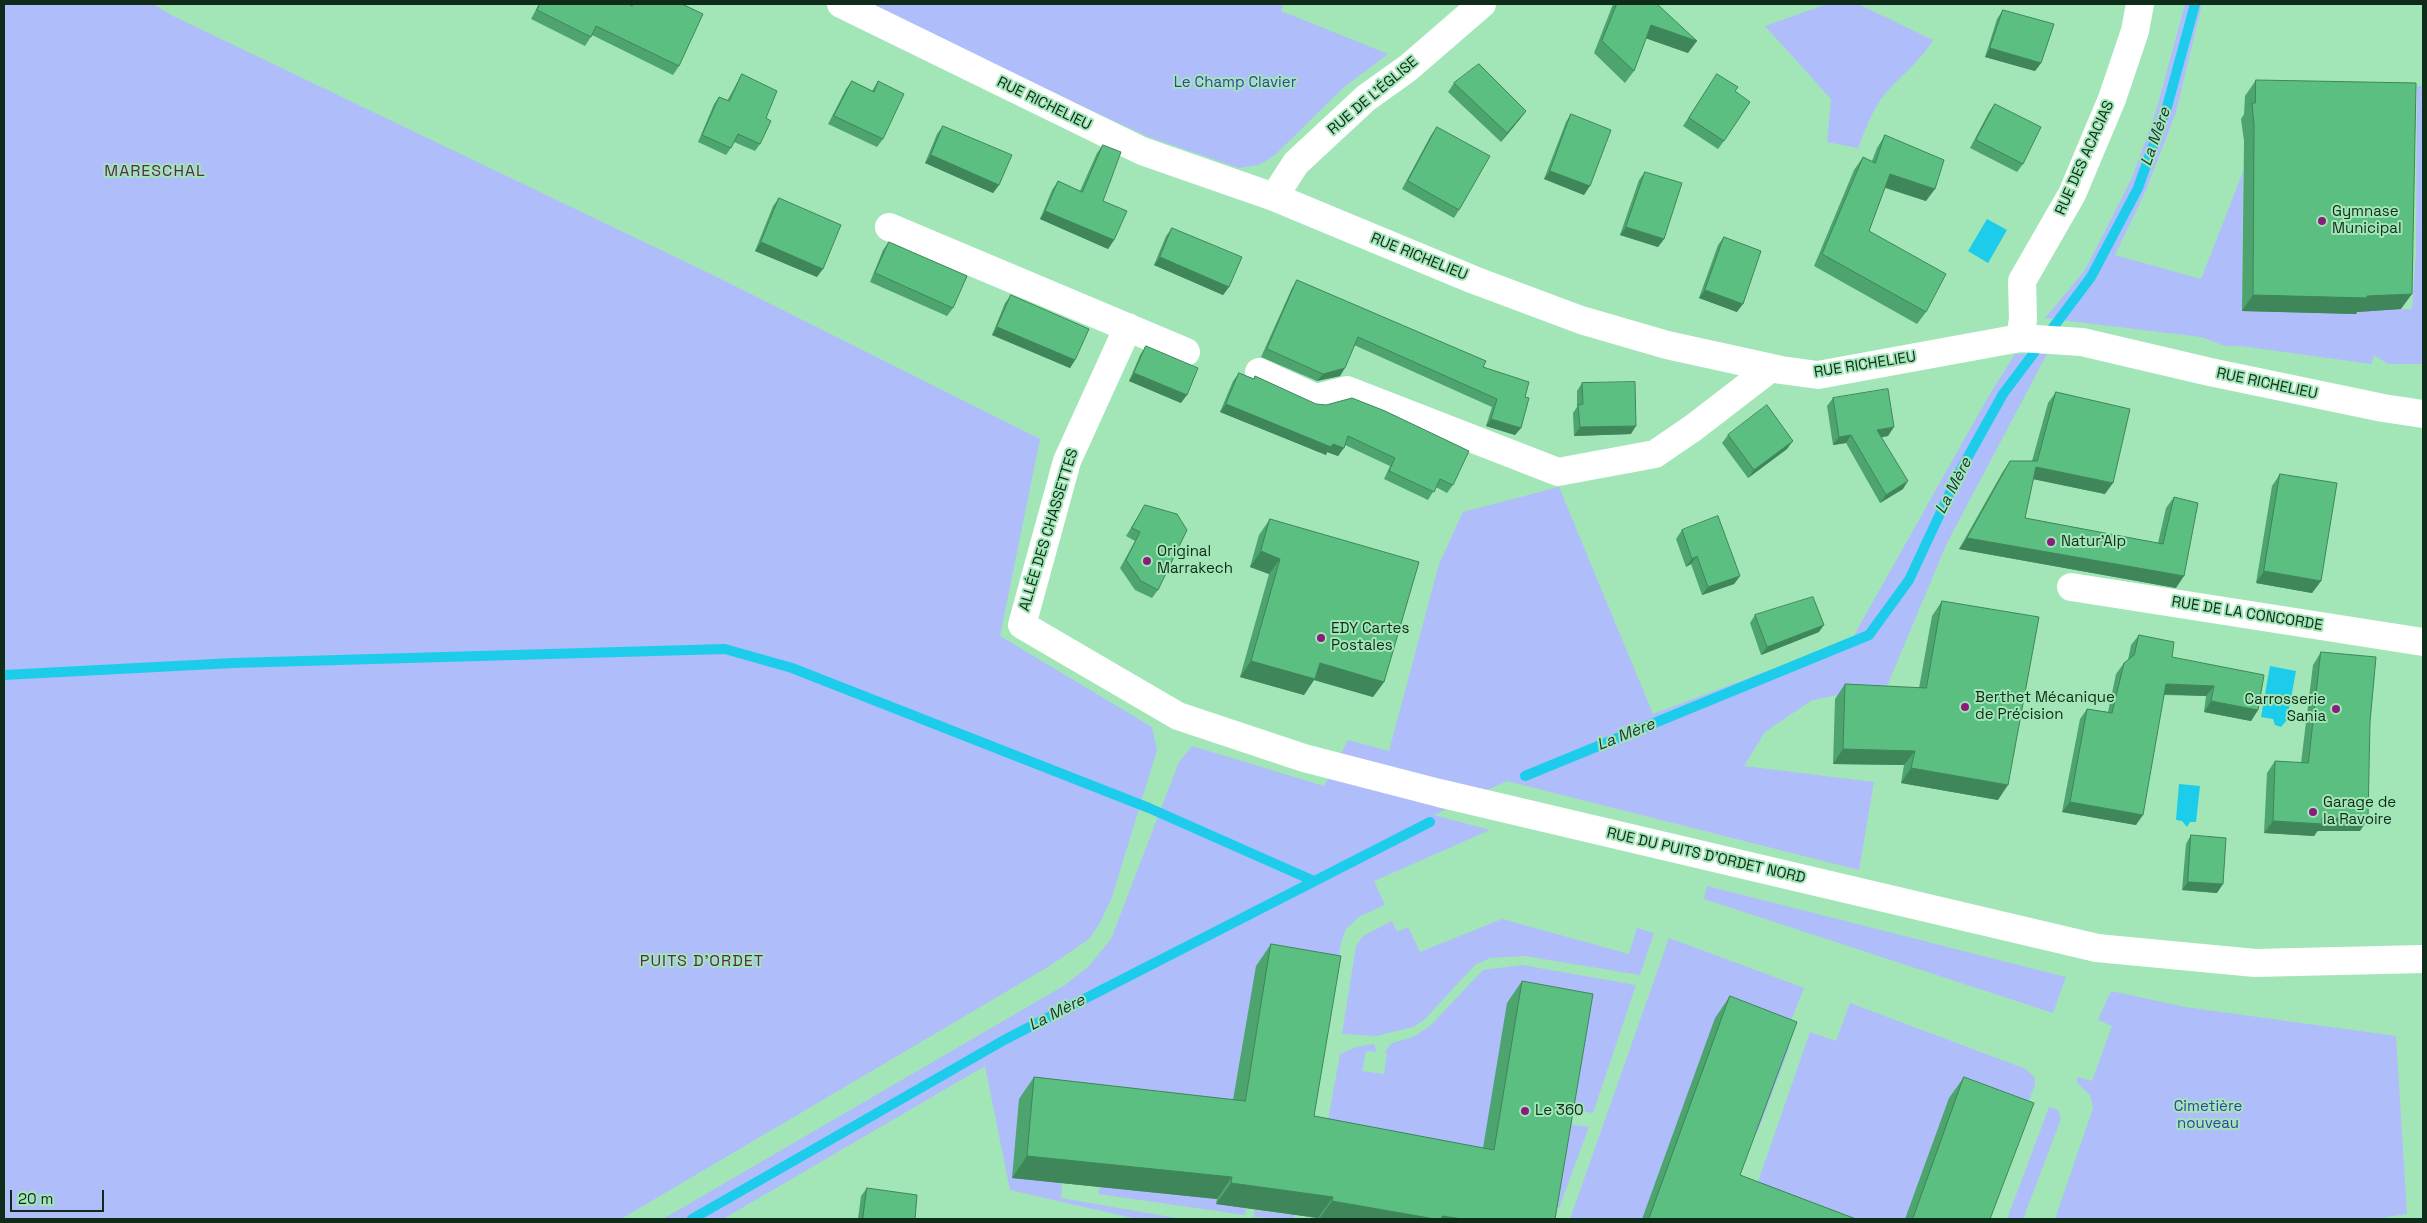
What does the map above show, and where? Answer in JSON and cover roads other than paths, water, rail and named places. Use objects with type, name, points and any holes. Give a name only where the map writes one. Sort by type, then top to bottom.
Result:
[{"type":"street","name":"RUE RICHELIEU","points":[[841,4],[1142,151],[1274,197],[1474,280],[1580,320],[1667,345],[1771,368],[1818,375],[2025,338],[2082,342],[2210,372],[2383,408],[2423,414]]},
{"type":"street","name":"RUE DE L'ÉGLISE","points":[[1274,197],[1296,163],[1366,98],[1408,68],[1482,4]]},
{"type":"street","name":"RUE DES ACACIAS","points":[[2025,338],[2022,281],[2072,194],[2112,99],[2135,31],[2140,4]]},
{"type":"street","points":[[890,227],[1186,352]]},
{"type":"street","name":"ALLÉE DES CHASSETTES","points":[[1022,625],[1067,461],[1128,327]]},
{"type":"street","points":[[1259,372],[1316,398],[1347,390],[1558,472],[1655,454],[1693,428],[1771,368]]},
{"type":"street","name":"RUE DE LA CONCORDE","points":[[2071,587],[2423,642]]},
{"type":"street","name":"RUE DU PUITS D'ORDET NORD","points":[[1022,625],[1178,716],[1304,758],[1439,793],[2097,948],[2255,963],[2423,959]]},
{"type":"waterway","name":"La Mère","points":[[1525,776],[1869,635],[1909,580],[1960,471],[2003,394],[2091,277],[2138,188],[2167,107],[2195,4]]},
{"type":"waterway","points":[[4,675],[233,663],[725,649],[792,668],[1149,808],[1314,881]]},
{"type":"waterway","name":"La Mère","points":[[692,1219],[1006,1039],[1430,822]]},
{"type":"place","name":"Gymnase Municipal","points":[[2322,221]]},
{"type":"place","name":"Natur'Alp","points":[[2051,542]]},
{"type":"place","name":"Original Marrakech","points":[[1147,561]]},
{"type":"place","name":"EDY Cartes Postales","points":[[1321,638]]},
{"type":"place","name":"Berthet Mécanique de Précision","points":[[1965,707]]},
{"type":"place","name":"Carrosserie Sania","points":[[2336,709]]},
{"type":"place","name":"Garage de la Ravoire","points":[[2313,812]]},
{"type":"place","name":"Le 360","points":[[1525,1111]]},
{"type":"district","name":"MARESCHAL","points":[[155,172]]},
{"type":"district","name":"PUITS D'ORDET","points":[[702,962]]},
{"type":"park label","name":"Le Champ Clavier","points":[[1235,83]]},
{"type":"park label","name":"Cimetière nouveau","points":[[2208,1116]]}]
